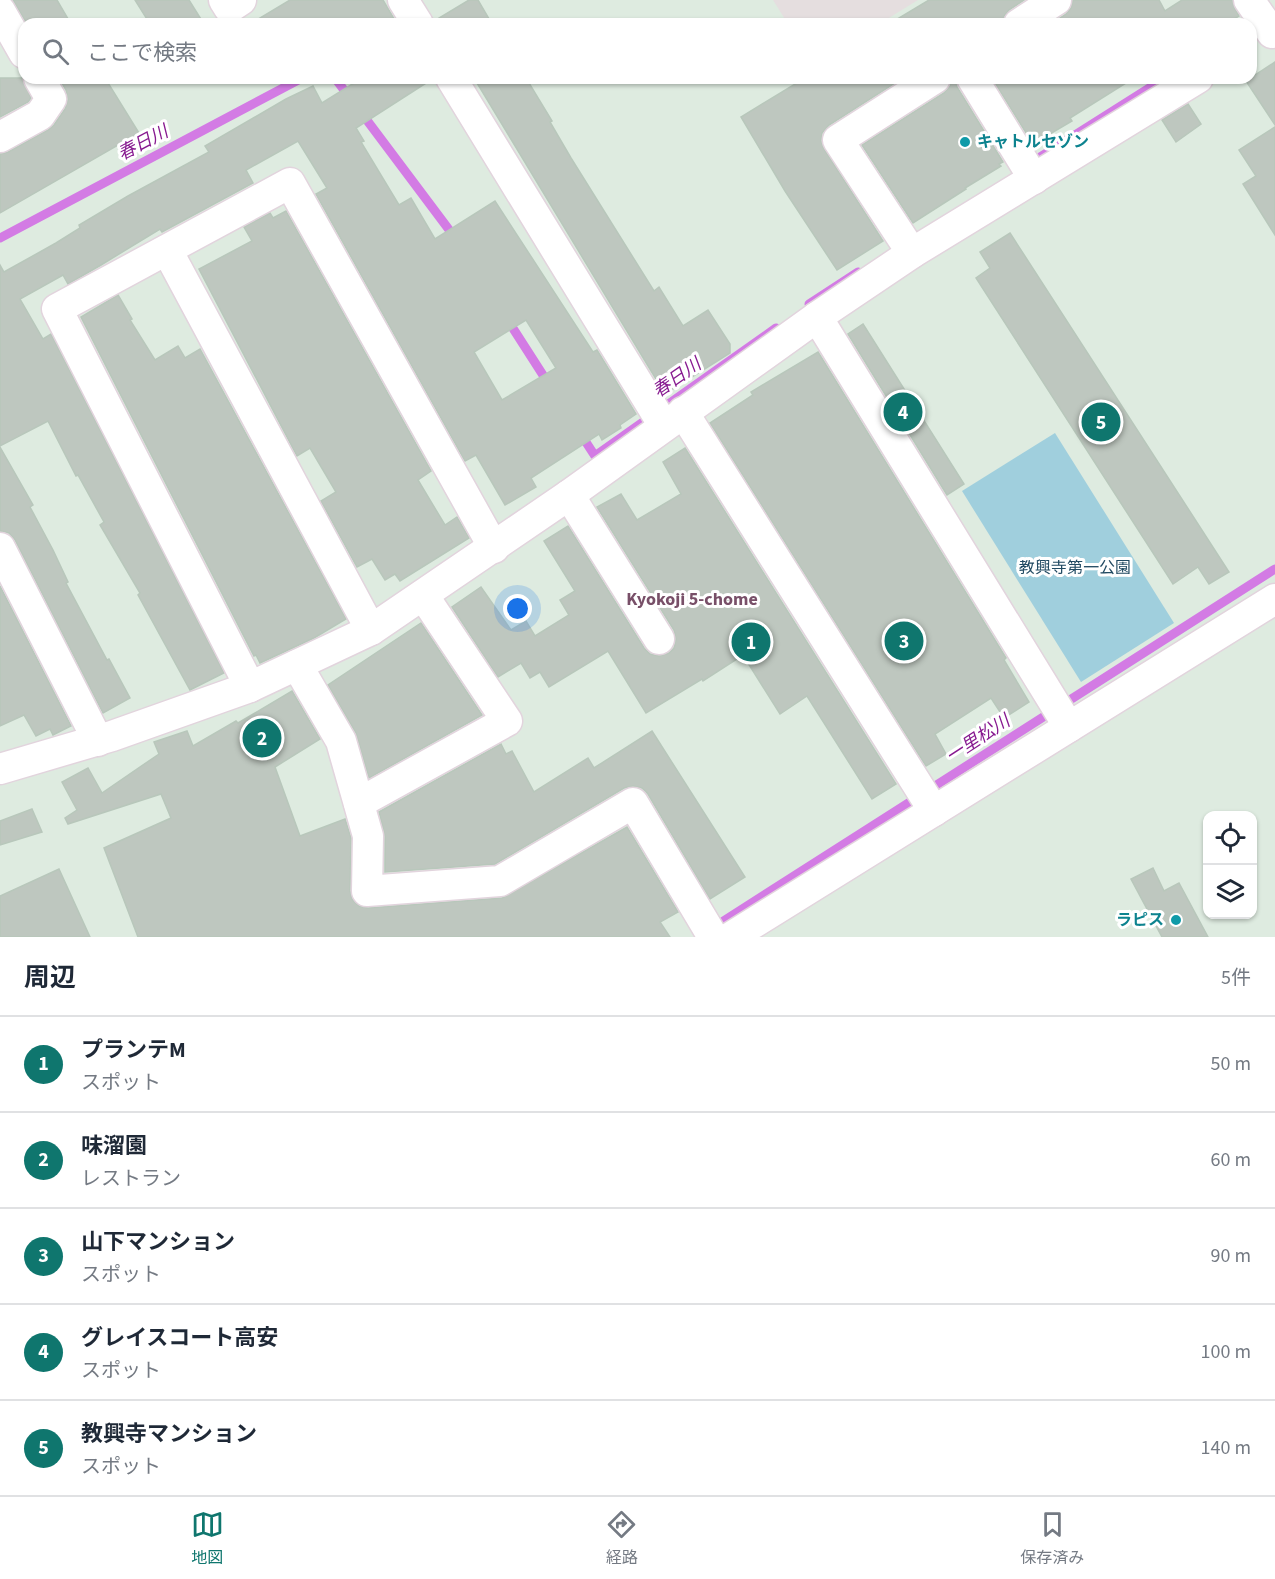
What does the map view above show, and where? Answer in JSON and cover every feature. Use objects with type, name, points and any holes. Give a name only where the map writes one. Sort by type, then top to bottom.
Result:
[{"type":"street","points":[[224,0],[229,8],[241,0]]},
{"type":"street","points":[[1028,18],[1056,0]]},
{"type":"street","points":[[1249,0],[1266,36]]},
{"type":"street","points":[[0,11],[18,42]]},
{"type":"street","points":[[0,137],[40,114],[51,99],[42,84]]},
{"type":"street","points":[[455,84],[664,416],[926,799]]},
{"type":"street","points":[[912,253],[838,140],[926,84]]},
{"type":"street","points":[[976,84],[1034,179]]},
{"type":"street","points":[[1,767],[98,741],[250,687],[371,630],[569,495],[664,416],[912,253],[1188,84]]},
{"type":"street","points":[[250,687],[57,309],[290,183],[494,548]]},
{"type":"street","points":[[166,250],[371,630]]},
{"type":"street","points":[[817,317],[1062,715]]},
{"type":"street","points":[[569,495],[659,639]]},
{"type":"street","points":[[0,548],[98,741]]},
{"type":"street","points":[[359,803],[507,721],[423,596]]},
{"type":"street","points":[[297,665],[341,741],[368,836],[367,891],[500,881],[633,803],[715,933],[1062,715],[1275,599]]},
{"type":"shaded area","points":[[773,0],[918,0],[889,18],[784,18]]},
{"type":"green space","name":"教興寺第一公園","points":[[1055,433],[1174,623],[1081,682],[962,491]]},
{"type":"building","points":[[13,0],[57,0],[68,18],[24,18]]},
{"type":"building","points":[[135,0],[189,0],[200,18],[146,18]]},
{"type":"building","points":[[290,0],[383,0],[394,18],[260,18]]},
{"type":"building","points":[[469,0],[478,0],[488,18],[439,18]]},
{"type":"building","points":[[929,0],[1024,0],[1009,10],[1004,18],[899,18]]},
{"type":"building","points":[[1073,0],[1159,0],[1165,11],[1182,0],[1232,0],[1239,16],[1236,18],[1060,18],[1071,8]]},
{"type":"building","points":[[1275,62],[1275,125],[1248,84],[1257,84],[1257,74]]},
{"type":"building","points":[[0,78],[18,78],[18,84],[25,84],[31,98],[28,102],[0,117]]},
{"type":"building","points":[[62,84],[109,84],[139,133],[0,213],[0,154],[8,152],[54,125],[65,109],[68,100]]},
{"type":"building","points":[[352,84],[425,84],[356,128],[364,141],[361,142],[399,205],[411,198],[435,239],[495,201],[593,352],[597,350],[636,414],[620,425],[621,428],[602,440],[599,434],[531,478],[536,487],[505,505],[476,455],[465,461],[316,194],[327,188],[298,141],[246,170],[253,183],[162,232],[160,229],[68,284],[63,275],[20,299],[43,339],[51,334],[224,673],[190,690],[138,595],[140,593],[100,525],[104,522],[78,475],[76,476],[48,421],[0,446],[0,265],[4,272],[56,243],[80,228],[79,225],[209,152],[205,146],[313,86],[322,103]],"holes":[[[526,320],[556,368],[502,400],[474,352]]]},
{"type":"building","points":[[478,84],[530,84],[571,158],[654,291],[659,287],[683,326],[708,310],[730,344],[730,353],[665,394]]},
{"type":"building","points":[[795,84],[894,84],[829,125],[822,133],[821,141],[883,241],[837,270],[785,191],[741,117]]},
{"type":"building","points":[[956,84],[1003,162],[999,164],[1001,166],[913,223],[862,145],[944,93],[950,86]]},
{"type":"building","points":[[996,84],[1124,84],[1070,118],[1072,121],[1033,144]]},
{"type":"building","points":[[1188,104],[1201,124],[1176,142],[1162,120]]},
{"type":"building","points":[[1275,127],[1275,235],[1243,184],[1256,176],[1239,150]]},
{"type":"building","points":[[286,211],[431,471],[418,480],[445,525],[457,517],[469,538],[400,581],[395,574],[385,580],[372,559],[357,567],[321,501],[336,492],[310,448],[297,456],[199,269],[252,241],[244,227],[270,213],[273,218]]},
{"type":"building","points":[[1010,233],[1229,572],[1209,584],[1198,567],[1173,584],[976,278],[990,268],[980,252]]},
{"type":"building","points":[[118,295],[132,319],[130,320],[155,360],[178,346],[185,358],[200,349],[346,619],[314,638],[260,663],[256,655],[254,656],[81,317]]},
{"type":"building","points":[[863,324],[964,484],[947,495],[848,334]]},
{"type":"building","points":[[818,352],[1006,658],[1004,660],[1029,702],[1004,718],[991,698],[935,734],[946,754],[926,766],[710,423],[753,395],[751,392]]},
{"type":"building","points":[[0,447],[33,505],[30,507],[53,550],[68,582],[66,583],[130,698],[103,713],[15,540],[9,533],[0,531]]},
{"type":"building","points":[[685,448],[896,784],[872,799],[807,696],[780,714],[743,655],[646,713],[608,651],[549,687],[540,672],[530,678],[521,663],[498,677],[452,607],[481,587],[511,630],[526,621],[535,636],[569,615],[560,600],[575,591],[544,541],[568,526],[644,648],[650,654],[659,656],[669,653],[674,648],[676,639],[674,630],[597,507],[621,494],[637,520],[681,494],[663,462]]},
{"type":"building","points":[[0,586],[71,726],[53,735],[50,729],[36,736],[24,715],[0,726]]},
{"type":"building","points":[[421,623],[482,715],[369,778],[356,733],[328,685]]},
{"type":"building","points":[[292,691],[320,739],[275,767],[300,836],[345,819],[351,838],[350,891],[352,899],[359,906],[368,908],[502,898],[627,827],[678,912],[660,922],[670,937],[138,937],[104,848],[171,818],[161,794],[68,824],[65,818],[77,810],[62,782],[88,768],[102,793],[159,754],[154,742],[187,731],[193,746]]},
{"type":"building","points":[[652,731],[745,877],[710,899],[648,794],[642,788],[633,786],[624,788],[495,864],[385,872],[385,836],[379,812],[501,744],[506,754],[512,751],[534,792],[588,758],[594,768]]},
{"type":"building","points":[[32,809],[42,832],[0,845],[0,821]]},
{"type":"building","name":"ラピス","points":[[1153,868],[1164,891],[1179,883],[1208,937],[1162,937],[1131,879]]},
{"type":"building","points":[[59,869],[90,937],[0,937],[0,896]]},
{"type":"waterway","name":"春日川","points":[[0,238],[291,84]]},
{"type":"waterway","name":"春日川","points":[[340,84],[350,98]]},
{"type":"waterway","name":"春日川","points":[[1029,164],[1156,84]]},
{"type":"waterway","name":"春日川","points":[[360,111],[456,239]]},
{"type":"waterway","name":"春日川","points":[[809,304],[858,272]]},
{"type":"waterway","name":"春日川","points":[[507,319],[550,386]]},
{"type":"waterway","name":"春日川","points":[[580,433],[595,456],[776,328]]},
{"type":"waterway","name":"一里松川","points":[[711,929],[1275,569]]},
{"type":"place","name":"キャトルセゾン","points":[[965,142]]},
{"type":"place","name":"グレイスコート高安","points":[[903,412]]},
{"type":"place","name":"教興寺マンション","points":[[1101,422]]},
{"type":"place","name":"山下マンション","points":[[904,641]]},
{"type":"place","name":"プランテM","points":[[751,642]]},
{"type":"place","name":"味溜園","points":[[262,738]]},
{"type":"place","name":"ラピス","points":[[1176,920]]},
{"type":"district","name":"Kyokoji 5-chome","points":[[692,599]]}]
